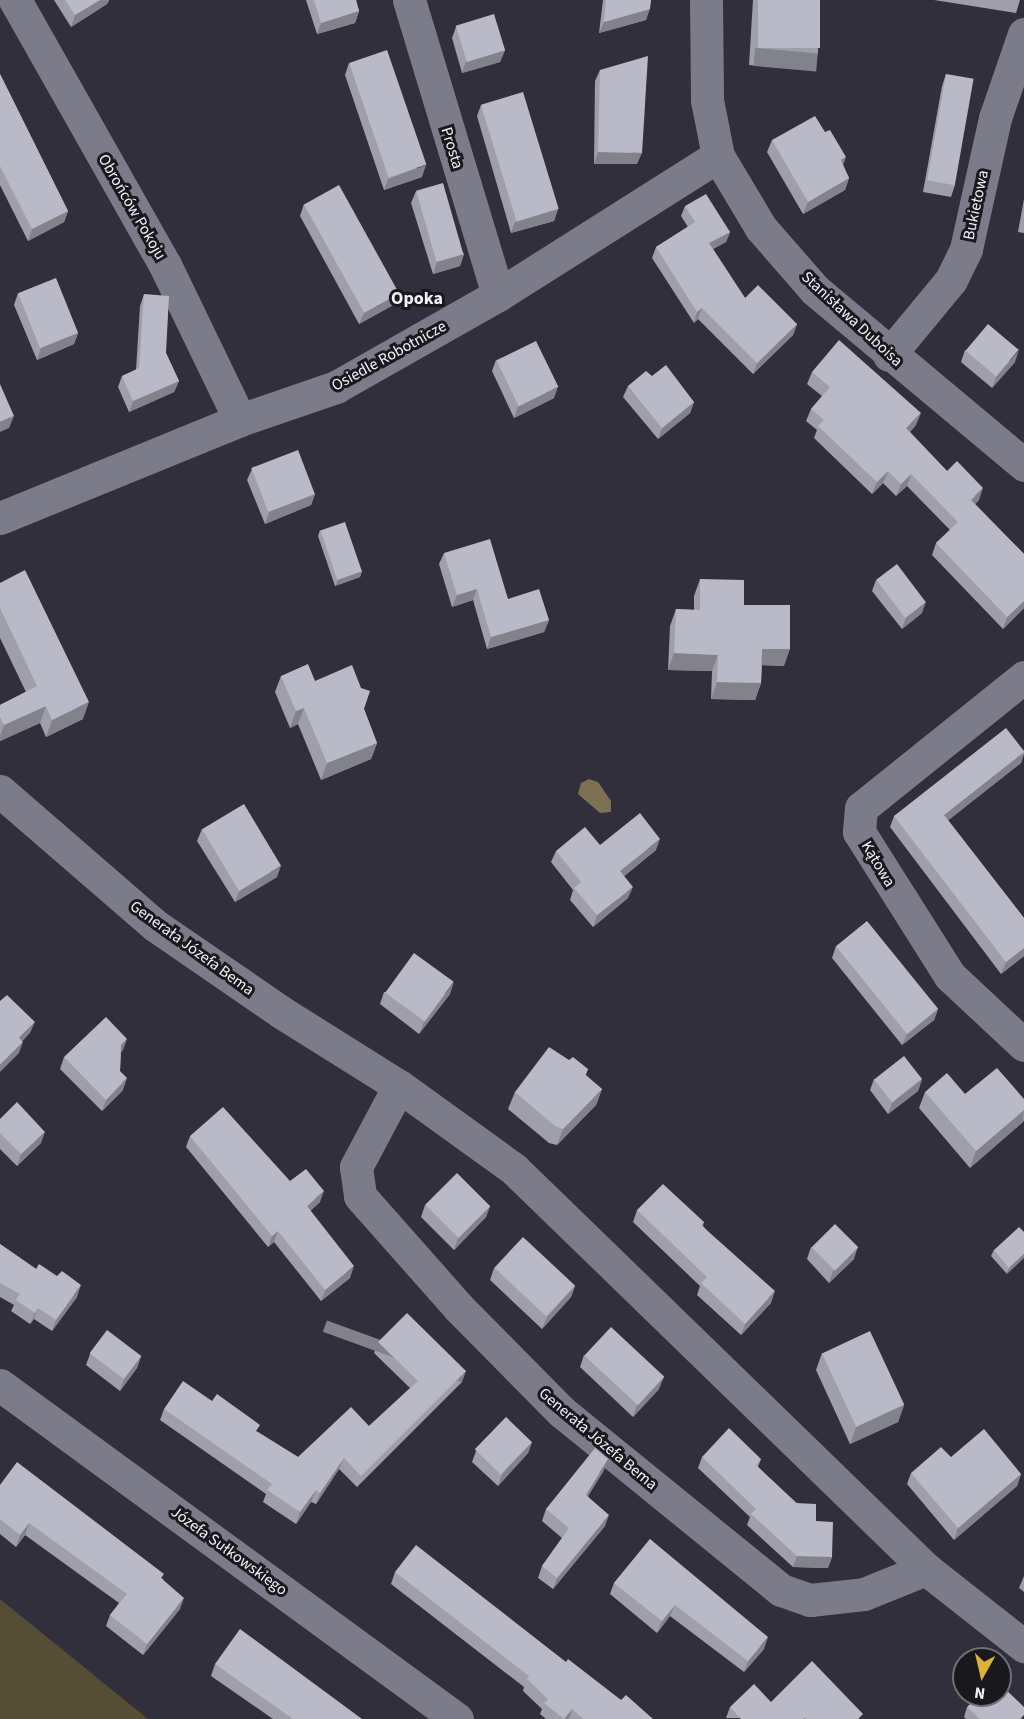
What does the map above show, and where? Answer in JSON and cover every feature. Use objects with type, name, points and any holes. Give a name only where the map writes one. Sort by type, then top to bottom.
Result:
[{"type":"street","name":"Obrońców Pokoju","points":[[15,0],[165,265],[240,420]]},
{"type":"street","name":"Prosta","points":[[409,0],[498,295]]},
{"type":"street","name":"Stanisława Duboisa","points":[[706,0],[707,100],[718,156],[761,228],[816,290],[889,355],[1024,465]]},
{"type":"street","name":"Bukietowa","points":[[889,355],[951,280],[966,249],[995,118],[1024,34]]},
{"type":"street","name":"Osiedle Robotnicze","points":[[0,518],[240,420],[336,387],[498,295],[718,156]]},
{"type":"street","name":"Kątowa","points":[[1024,677],[861,808],[859,832],[950,976],[1024,1045]]},
{"type":"street","name":"Generała Józefa Bema","points":[[0,791],[156,926],[281,1012],[399,1086],[514,1170],[926,1569],[1024,1646]]},
{"type":"street","name":"Generała Józefa Bema","points":[[399,1086],[356,1167],[360,1196],[459,1308],[562,1412],[781,1590],[810,1600],[864,1594],[926,1569]]},
{"type":"street","name":"Józefa Sułkowskiego","points":[[0,1385],[457,1719]]},
{"type":"shaded area","points":[[589,779],[598,782],[611,801],[611,812],[600,813],[578,794],[581,783]]},
{"type":"shaded area","points":[[0,1599],[148,1719],[0,1719]]},
{"type":"building","points":[[65,0],[100,0],[75,15]]},
{"type":"building","points":[[314,0],[356,0],[359,11],[321,23]]},
{"type":"building","points":[[606,0],[651,0],[650,9],[604,22]]},
{"type":"building","points":[[758,0],[820,0],[820,48],[758,48]]},
{"type":"building","points":[[494,14],[505,50],[467,62],[456,26]]},
{"type":"building","points":[[387,50],[426,164],[389,177],[349,63]]},
{"type":"building","points":[[648,56],[642,153],[598,152],[600,70]]},
{"type":"building","points":[[0,74],[68,211],[32,229],[0,166]]},
{"type":"building","points":[[946,74],[974,79],[955,185],[927,180]]},
{"type":"building","points":[[523,92],[559,209],[517,222],[481,105]]},
{"type":"building","points":[[815,116],[825,132],[830,130],[846,157],[841,160],[849,178],[808,202],[772,140]]},
{"type":"building","points":[[443,183],[463,254],[436,262],[416,191]]},
{"type":"building","points":[[339,185],[399,293],[364,313],[304,204]]},
{"type":"building","points":[[706,194],[730,232],[709,243],[745,298],[758,285],[797,324],[757,363],[702,308],[697,312],[656,247],[695,222],[685,206]]},
{"type":"building","points":[[56,278],[78,333],[40,348],[18,293]]},
{"type":"building","points":[[144,294],[169,296],[166,353],[179,381],[133,401],[122,376],[139,368]]},
{"type":"building","points":[[988,324],[1019,350],[996,377],[966,351]]},
{"type":"building","points":[[839,340],[921,413],[906,428],[947,471],[957,461],[983,488],[971,500],[1024,554],[1024,601],[1007,617],[936,543],[958,522],[911,474],[901,484],[888,471],[877,482],[818,426],[824,420],[811,409],[830,387],[812,372]]},
{"type":"building","points":[[536,341],[558,387],[519,406],[496,360]]},
{"type":"building","points":[[666,365],[694,402],[662,428],[628,386],[646,371],[652,376]]},
{"type":"building","points":[[0,384],[14,416],[0,422]]},
{"type":"building","points":[[298,450],[315,494],[268,512],[251,468]]},
{"type":"building","points":[[345,522],[362,571],[337,580],[320,530]]},
{"type":"building","points":[[490,539],[508,599],[539,589],[549,620],[491,637],[477,589],[457,595],[444,553]]},
{"type":"building","points":[[897,564],[926,602],[905,618],[876,580]]},
{"type":"building","points":[[25,570],[89,702],[52,720],[46,706],[4,725],[0,717],[0,705],[37,686],[0,608],[0,583]]},
{"type":"building","points":[[700,579],[744,580],[744,605],[790,605],[790,649],[762,649],[761,683],[717,682],[718,655],[674,653],[676,609],[700,610]]},
{"type":"building","points":[[308,664],[315,681],[352,665],[361,688],[370,691],[364,709],[377,743],[327,763],[304,708],[296,711],[281,676]]},
{"type":"building","points":[[1006,728],[1024,752],[944,815],[1024,918],[1024,948],[1006,962],[894,816]]},
{"type":"building","points":[[244,804],[281,866],[239,891],[202,829]]},
{"type":"building","points":[[640,813],[660,839],[620,871],[633,887],[597,915],[574,888],[581,882],[556,851],[585,827],[600,845]]},
{"type":"building","points":[[867,921],[938,1009],[907,1034],[836,946]]},
{"type":"building","points":[[414,953],[454,982],[425,1021],[385,993]]},
{"type":"building","points":[[7,995],[35,1022],[19,1038],[23,1042],[0,1065],[0,1001]]},
{"type":"building","points":[[106,1017],[127,1039],[121,1045],[120,1071],[127,1078],[106,1100],[64,1057]]},
{"type":"building","points":[[549,1047],[569,1060],[573,1057],[588,1069],[585,1075],[602,1089],[563,1129],[555,1126],[515,1092]]},
{"type":"building","points":[[904,1056],[922,1079],[892,1102],[874,1079]]},
{"type":"building","points":[[997,1068],[1024,1099],[1024,1110],[976,1151],[925,1092],[947,1073],[965,1094]]},
{"type":"building","points":[[17,1102],[45,1132],[21,1154],[0,1133],[0,1119]]},
{"type":"building","points":[[223,1107],[290,1181],[306,1169],[324,1191],[307,1206],[354,1266],[325,1290],[278,1231],[272,1236],[190,1136]]},
{"type":"building","points":[[457,1173],[490,1206],[458,1238],[425,1205]]},
{"type":"building","points":[[663,1184],[704,1222],[701,1225],[775,1291],[745,1324],[701,1283],[707,1277],[637,1210]]},
{"type":"building","points":[[835,1224],[858,1247],[835,1271],[812,1247]]},
{"type":"building","points":[[1019,1227],[1024,1232],[1024,1254],[1009,1268],[994,1250]]},
{"type":"building","points":[[523,1237],[575,1285],[546,1316],[494,1268]]},
{"type":"building","points":[[0,1244],[36,1269],[39,1264],[57,1276],[62,1271],[81,1285],[56,1320],[38,1308],[35,1313],[16,1300],[20,1294],[0,1283]]},
{"type":"building","points":[[407,1313],[466,1371],[361,1476],[344,1458],[320,1493],[316,1490],[300,1512],[267,1490],[272,1484],[164,1409],[183,1381],[212,1401],[217,1394],[260,1425],[256,1431],[298,1457],[351,1407],[369,1426],[418,1381],[378,1342]]},
{"type":"building","points":[[611,1327],[664,1377],[638,1405],[584,1356]]},
{"type":"building","points":[[107,1330],[141,1356],[124,1379],[90,1353]]},
{"type":"building","points":[[870,1331],[904,1404],[856,1427],[822,1353]]},
{"type":"building","points":[[506,1417],[532,1442],[501,1474],[475,1449]]},
{"type":"building","points":[[729,1428],[761,1459],[756,1465],[796,1503],[816,1504],[816,1521],[833,1522],[832,1557],[797,1556],[751,1514],[756,1509],[702,1457]]},
{"type":"building","points":[[984,1429],[1021,1474],[958,1528],[911,1473],[941,1447],[951,1457]]},
{"type":"building","points":[[595,1448],[608,1459],[586,1495],[609,1515],[557,1578],[542,1566],[569,1528],[546,1509]]},
{"type":"building","points":[[17,1462],[164,1574],[161,1578],[184,1598],[147,1644],[110,1615],[127,1594],[29,1523],[20,1535],[0,1519],[0,1485]]},
{"type":"building","points":[[650,1539],[768,1637],[748,1661],[675,1605],[662,1621],[614,1583]]},
{"type":"building","points":[[416,1545],[566,1662],[568,1659],[621,1700],[626,1695],[653,1719],[584,1719],[572,1709],[564,1719],[544,1703],[548,1699],[527,1679],[529,1676],[395,1572]]},
{"type":"building","points":[[240,1629],[362,1719],[293,1719],[215,1664]]},
{"type":"building","points":[[812,1661],[863,1714],[858,1719],[741,1719],[730,1707],[754,1684],[771,1702]]},
{"type":"building","points":[[1012,1696],[1024,1707],[1024,1715],[1020,1719],[980,1719],[967,1707],[1012,1707]]},
{"type":"district","name":"Opoka","points":[[417,299]]}]
